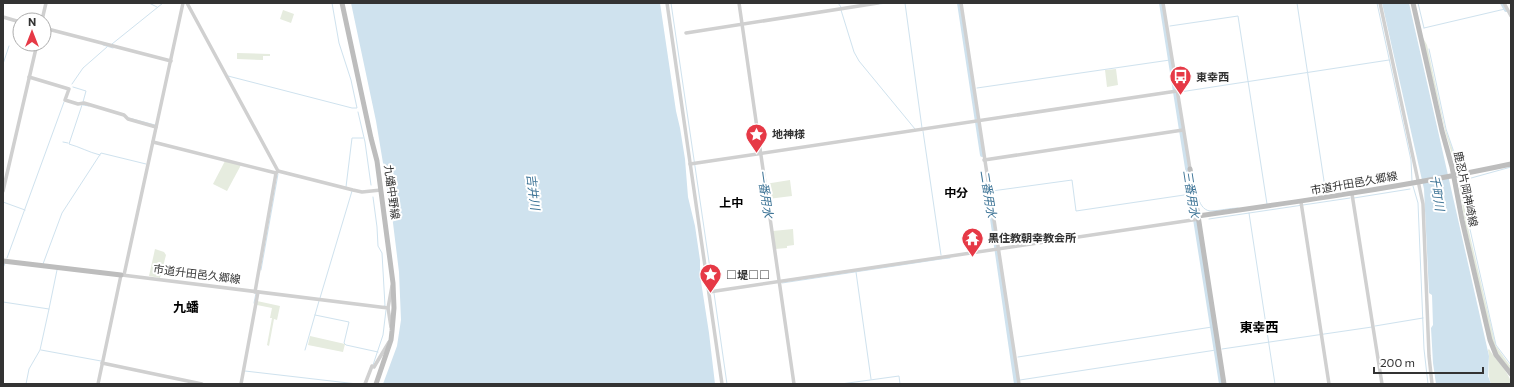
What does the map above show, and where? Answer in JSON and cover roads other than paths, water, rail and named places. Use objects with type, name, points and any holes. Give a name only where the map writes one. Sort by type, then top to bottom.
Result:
[{"type":"main road","name":"九蟠中野線","points":[[342,3],[371,140],[377,161],[393,283],[394,308],[391,340],[376,384]]},
{"type":"main road","name":"鹿忍片岡神崎線","points":[[1413,3],[1490,340],[1496,355],[1511,374]]},
{"type":"main road","name":"市道升田邑久郷線","points":[[1197,218],[1353,196],[1511,164]]},
{"type":"main road","points":[[1190,169],[1224,384]]},
{"type":"main road","name":"市道升田邑久郷線","points":[[4,262],[122,275]]},
{"type":"street","points":[[98,384],[153,142],[169,61],[184,3]]},
{"type":"street","points":[[187,3],[277,172],[241,384]]},
{"type":"street","points":[[667,3],[712,292],[722,384]]},
{"type":"street","points":[[739,3],[778,282],[794,384]]},
{"type":"street","points":[[686,33],[878,3]]},
{"type":"street","points":[[961,3],[977,121],[1019,384]]},
{"type":"street","points":[[1163,3],[1175,92],[1190,169]]},
{"type":"street","points":[[1380,3],[1423,204],[1429,356],[1432,384]]},
{"type":"street","points":[[1504,3],[1511,16]]},
{"type":"street","points":[[52,30],[169,61]]},
{"type":"street","points":[[3,191],[35,52]]},
{"type":"street","points":[[30,77],[69,89],[65,100],[78,104],[84,103],[124,115],[128,119],[155,127]]},
{"type":"street","points":[[693,164],[1175,92]]},
{"type":"street","points":[[984,160],[1182,130]]},
{"type":"street","points":[[153,142],[362,192],[381,190]]},
{"type":"street","points":[[1353,196],[1382,384]]},
{"type":"street","points":[[1301,204],[1329,384]]},
{"type":"street","points":[[712,292],[1197,218]]},
{"type":"street","name":"市道升田邑久郷線","points":[[122,275],[388,308]]},
{"type":"street","points":[[392,331],[388,308],[393,283]]},
{"type":"street","points":[[365,384],[372,366],[374,367],[387,344],[391,340]]},
{"type":"street","points":[[103,363],[202,384]]},
{"type":"water","name":"吉井川","points":[[351,3],[660,3],[676,111],[685,159],[688,197],[695,226],[700,260],[700,275],[715,384],[383,384],[397,346],[401,320],[399,272],[393,223],[376,121]]},
{"type":"water","name":"千町川","points":[[1382,3],[1409,3],[1489,356],[1488,376],[1491,384],[1436,384],[1433,363],[1431,328],[1433,325],[1432,295],[1429,293],[1424,189]]},
{"type":"waterway","points":[[149,3],[157,7]]},
{"type":"waterway","points":[[112,44],[163,3]]},
{"type":"waterway","points":[[228,76],[352,108],[357,108],[351,80],[339,43],[332,3]]},
{"type":"waterway","points":[[671,3],[713,289]]},
{"type":"waterway","points":[[838,3],[841,7]]},
{"type":"waterway","points":[[879,4],[887,3]]},
{"type":"waterway","points":[[905,3],[922,128]]},
{"type":"waterway","name":"二番用水","points":[[959,3],[982,155]]},
{"type":"waterway","name":"三番用水","points":[[1161,3],[1221,384]]},
{"type":"waterway","points":[[1297,3],[1326,194]]},
{"type":"waterway","points":[[1377,3],[1411,160],[1412,181]]},
{"type":"waterway","points":[[1418,3],[1424,28]]},
{"type":"waterway","name":"一番用水","points":[[1502,3],[1506,10]]},
{"type":"waterway","points":[[1424,28],[1505,9]]},
{"type":"waterway","points":[[841,10],[854,52],[859,61],[915,129]]},
{"type":"waterway","points":[[1170,26],[1238,16],[1267,204]]},
{"type":"waterway","points":[[103,45],[113,48]]},
{"type":"waterway","points":[[3,64],[9,46]]},
{"type":"waterway","points":[[72,84],[83,68],[107,47]]},
{"type":"waterway","points":[[1429,49],[1446,129],[1459,167]]},
{"type":"waterway","points":[[977,88],[1170,60]]},
{"type":"waterway","points":[[1180,92],[1389,60]]},
{"type":"waterway","points":[[73,87],[86,91],[83,102]]},
{"type":"waterway","points":[[7,258],[64,102]]},
{"type":"waterway","points":[[82,105],[69,144],[100,155]]},
{"type":"waterway","points":[[83,105],[89,106]]},
{"type":"waterway","points":[[358,112],[365,142],[371,185]]},
{"type":"waterway","points":[[129,118],[155,125]]},
{"type":"waterway","points":[[923,131],[941,255]]},
{"type":"waterway","points":[[346,187],[352,138],[363,138]]},
{"type":"waterway","points":[[63,142],[68,143]]},
{"type":"waterway","points":[[43,264],[62,213],[101,153],[146,164]]},
{"type":"waterway","points":[[1464,180],[1511,167]]},
{"type":"waterway","points":[[1193,173],[1197,195],[1199,201],[1205,209],[1213,211],[1238,208]]},
{"type":"waterway","points":[[261,270],[278,174]]},
{"type":"waterway","points":[[992,191],[1072,180],[1076,211],[1191,194]]},
{"type":"waterway","points":[[1462,180],[1467,216],[1496,345],[1511,365]]},
{"type":"waterway","points":[[1413,186],[1418,203],[1424,349],[1428,384]]},
{"type":"waterway","points":[[1354,198],[1410,189]]},
{"type":"waterway","points":[[320,298],[352,191]]},
{"type":"waterway","points":[[373,197],[378,246],[382,253],[384,306]]},
{"type":"waterway","points":[[1209,219],[1350,198]]},
{"type":"waterway","points":[[3,202],[25,210]]},
{"type":"waterway","name":"二番用水","points":[[990,205],[1016,384]]},
{"type":"waterway","points":[[1249,213],[1275,384]]},
{"type":"waterway","points":[[941,259],[950,258]]},
{"type":"waterway","points":[[782,283],[941,259]]},
{"type":"waterway","points":[[3,268],[5,263]]},
{"type":"waterway","points":[[49,309],[57,270]]},
{"type":"waterway","points":[[856,272],[871,379]]},
{"type":"waterway","points":[[254,303],[256,293]]},
{"type":"waterway","points":[[714,293],[727,384]]},
{"type":"waterway","points":[[305,350],[319,301]]},
{"type":"waterway","points":[[3,302],[49,309],[40,350],[29,369],[26,384]]},
{"type":"waterway","points":[[373,365],[383,335],[386,310]]},
{"type":"waterway","points":[[315,315],[349,322],[344,343],[346,345],[378,352]]},
{"type":"waterway","points":[[1375,326],[1423,318]]},
{"type":"waterway","points":[[1018,357],[1212,327]]},
{"type":"waterway","points":[[1222,349],[1372,327]]},
{"type":"waterway","points":[[41,350],[101,361]]},
{"type":"waterway","points":[[1020,380],[1216,350]]},
{"type":"waterway","points":[[245,371],[357,384]]},
{"type":"waterway","points":[[841,384],[899,376],[900,384]]},
{"type":"place","name":"東幸西","points":[[1181,96]]},
{"type":"place","name":"地神様","points":[[757,154]]},
{"type":"place","name":"黒住教朝幸教会所","points":[[973,258]]},
{"type":"place","name":"□堤□□","points":[[711,294]]},
{"type":"district","name":"中分","points":[[956,193]]},
{"type":"district","name":"上中","points":[[731,203]]},
{"type":"district","name":"九蟠","points":[[186,307]]},
{"type":"district","name":"東幸西","points":[[1259,327]]}]
